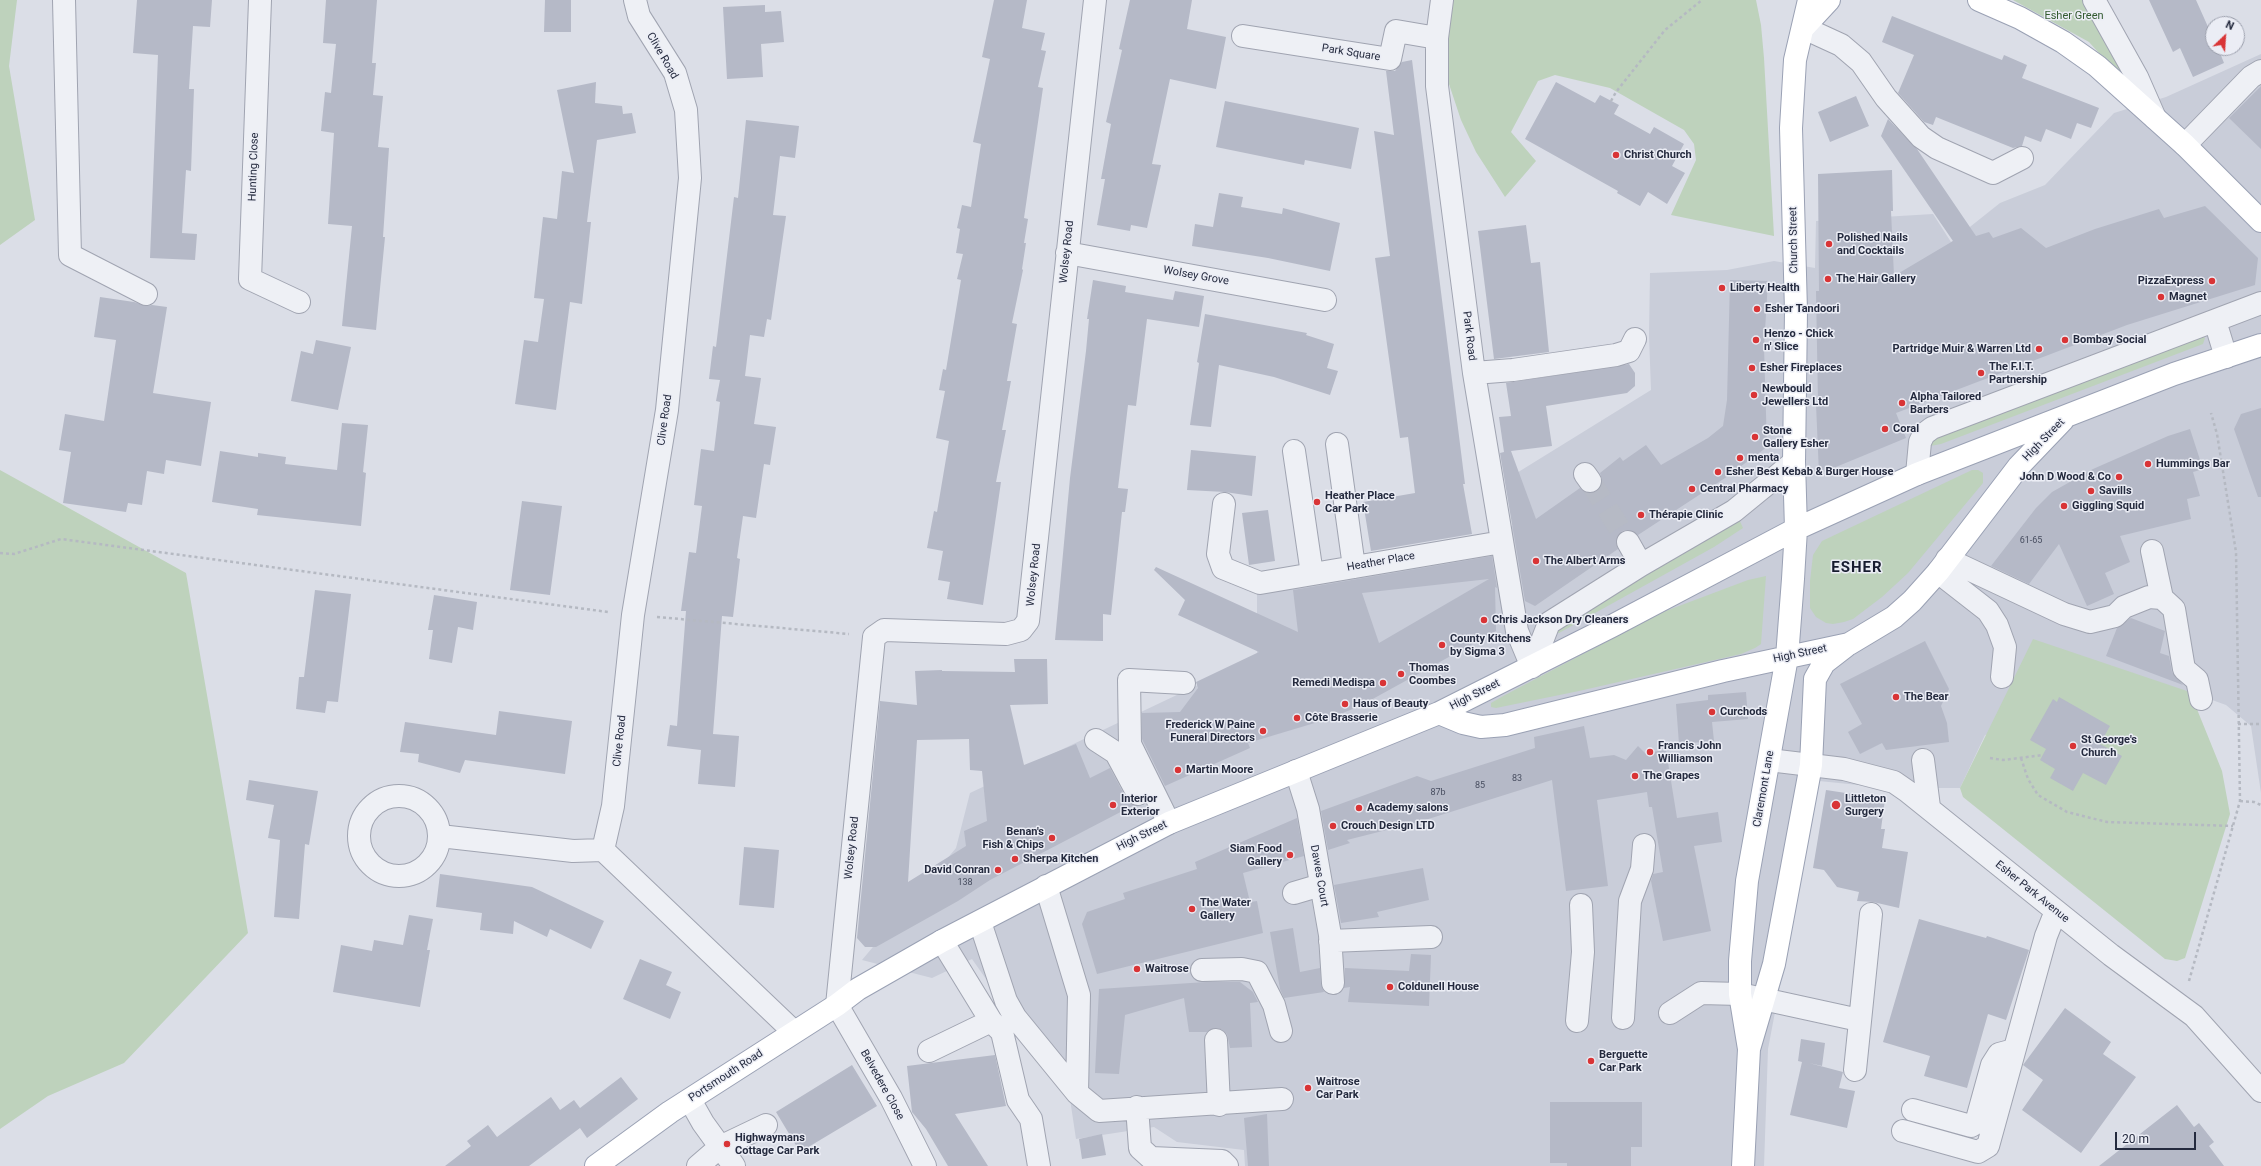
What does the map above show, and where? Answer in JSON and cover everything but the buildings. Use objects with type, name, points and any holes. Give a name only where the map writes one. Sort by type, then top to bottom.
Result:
[{"type":"main road","points":[[1797,0],[1804,28]]},
{"type":"main road","name":"Church Street","points":[[1796,529],[1794,462],[1796,311],[1791,128],[1795,60],[1804,28],[1809,0]]},
{"type":"main road","points":[[1804,28],[1829,0]]},
{"type":"main road","points":[[1979,0],[2020,18],[2063,42],[2097,66],[2185,145],[2261,221]]},
{"type":"main road","name":"High Street","points":[[858,989],[942,941],[1162,826],[1439,713],[1532,667],[1796,529],[1917,474],[2174,374],[2261,345]]},
{"type":"main road","name":"High Street","points":[[1439,713],[1463,723],[1475,726],[1505,725],[1787,657],[1849,644],[1894,617],[1912,601],[1943,565],[2019,466],[2069,414]]},
{"type":"main road","name":"Claremont Lane","points":[[1743,1166],[1749,1049],[1740,994],[1740,961],[1747,881],[1787,657],[1796,529]]},
{"type":"main road","name":"Claremont Lane","points":[[1749,1049],[1775,956],[1810,765],[1815,679],[1824,663],[1849,644]]},
{"type":"main road","name":"Portsmouth Road","points":[[596,1166],[690,1100],[793,1031],[836,1005],[858,989]]},
{"type":"street","points":[[64,0],[70,255],[146,294]]},
{"type":"street","name":"Hunting Close","points":[[260,0],[250,279],[299,302]]},
{"type":"street","name":"Clive Road","points":[[603,850],[613,806],[633,615],[667,410],[690,178],[686,110],[674,73],[639,16],[635,0]]},
{"type":"street","name":"Wolsey Road","points":[[836,1005],[874,637],[884,630],[1006,634],[1021,630],[1028,621],[1095,0]]},
{"type":"street","name":"Park Road","points":[[1442,0],[1437,38],[1437,86],[1474,373],[1517,631],[1532,667]]},
{"type":"street","points":[[2094,0],[2137,77],[2155,118]]},
{"type":"street","points":[[1804,28],[1841,45],[1861,62],[1891,104],[1921,137],[1937,148],[1993,174],[2022,158]]},
{"type":"street","name":"Park Square","points":[[1243,36],[1390,59],[1396,31],[1437,38]]},
{"type":"street","points":[[2185,145],[2252,77],[2261,71]]},
{"type":"street","name":"Wolsey Grove","points":[[1067,253],[1325,300]]},
{"type":"street","points":[[1917,474],[1920,442],[1924,434],[1932,428],[2261,303]]},
{"type":"street","points":[[2215,321],[2226,357]]},
{"type":"street","points":[[1474,373],[1514,370],[1616,355],[1629,351],[1635,339]]},
{"type":"street","points":[[1337,444],[1354,567]]},
{"type":"street","points":[[1294,451],[1312,574]]},
{"type":"street","points":[[1532,667],[1549,623],[1641,565],[1734,511],[1794,462]]},
{"type":"street","name":"Heather Place","points":[[1224,504],[1218,554],[1223,568],[1260,583],[1502,542]]},
{"type":"street","points":[[1628,542],[1641,565]]},
{"type":"street","points":[[2152,551],[2162,598]]},
{"type":"street","points":[[1943,565],[2064,614],[2090,622],[2115,616],[2124,607],[2149,597],[2162,598],[2174,608],[2184,669],[2197,680],[2201,699]]},
{"type":"street","points":[[1943,565],[1988,611],[1997,625],[2005,647],[2002,677]]},
{"type":"street","points":[[1162,826],[1130,744],[1129,680],[1184,683]]},
{"type":"street","points":[[1096,740],[1116,753],[1162,826]]},
{"type":"street","name":"Esher Park Avenue","points":[[1768,760],[1844,769],[1888,780],[1908,791],[2111,955],[2194,1016],[2261,1091]]},
{"type":"street","points":[[1923,760],[1929,807]]},
{"type":"street","name":"Dawes Court","points":[[1296,771],[1308,809],[1330,941],[1333,983]]},
{"type":"street","points":[[440,836],[573,851],[603,850],[793,1031]]},
{"type":"street","points":[[1623,1018],[1630,901],[1642,869],[1644,845]]},
{"type":"street","points":[[1294,893],[1321,885]]},
{"type":"street","points":[[1046,886],[1079,995],[1077,1093]]},
{"type":"street","points":[[1577,1021],[1583,952],[1581,905]]},
{"type":"street","points":[[1903,1131],[1978,1152],[1988,1146],[2046,936],[2056,911]]},
{"type":"street","points":[[1855,1070],[1871,914]]},
{"type":"street","points":[[980,922],[1006,1001],[1015,1017],[1077,1093],[1099,1111],[1137,1107],[1219,1105],[1282,1099]]},
{"type":"street","points":[[1330,941],[1430,937]]},
{"type":"street","points":[[942,941],[990,1021],[1002,1032],[1018,1100],[1032,1119],[1039,1166]]},
{"type":"street","points":[[1202,970],[1242,969],[1257,972],[1274,1005],[1281,1031]]},
{"type":"street","points":[[1670,1013],[1701,993],[1740,994],[1859,1020]]},
{"type":"street","name":"Belvedere Close","points":[[836,1005],[891,1098],[925,1166]]},
{"type":"street","points":[[929,1051],[990,1021]]},
{"type":"street","points":[[1216,1040],[1219,1105]]},
{"type":"street","points":[[1914,1110],[1971,1126],[1976,1123],[1992,1065],[1999,1054],[2014,1050]]},
{"type":"street","points":[[690,1100],[734,1166]]},
{"type":"street","points":[[1137,1107],[1140,1148],[1151,1158],[1222,1161],[1226,1166]]},
{"type":"street","points":[[698,1166],[720,1147],[766,1125]]},
{"type":"path","points":[[1611,101],[1616,92],[1665,30],[1702,0]]},
{"type":"path","points":[[0,553],[14,554],[61,539],[633,615],[874,637]]},
{"type":"path","points":[[2238,724],[2261,724]]},
{"type":"path","points":[[1990,758],[2003,760],[2043,755]]},
{"type":"path","points":[[2021,758],[2028,779],[2038,795],[2067,812],[2107,822],[2233,826]]},
{"type":"path","points":[[2240,801],[2254,802],[2261,805]]},
{"type":"shaded area","points":[[2261,54],[2261,793],[2251,726],[2226,705],[2190,692],[1985,735],[1960,788],[1888,788],[1819,781],[1768,1049],[1764,1166],[1245,1166],[1244,1150],[1177,1142],[1154,1127],[1076,1139],[1070,1099],[972,959],[932,978],[862,960],[956,848],[970,793],[1257,657],[1257,577],[1485,535],[1513,526],[1507,479],[1651,390],[1649,336],[1650,273],[1727,270],[1774,261],[1815,268],[1816,221],[1933,214],[1951,242],[2000,203],[2045,185],[2114,113],[2166,97]]},
{"type":"green space","points":[[0,0],[17,0],[9,66],[35,220],[0,245]]},
{"type":"green space","points":[[1453,0],[1756,0],[1761,25],[1764,58],[1774,236],[1671,215],[1696,160],[1694,144],[1684,130],[1610,88],[1555,75],[1538,81],[1511,132],[1536,161],[1505,197],[1476,152],[1461,120],[1448,81],[1445,51]]},
{"type":"green space","name":"Esher Green","points":[[2013,0],[2084,0],[2130,79],[2125,82],[2089,42]]},
{"type":"green space","points":[[2202,335],[2205,338],[2203,344],[1941,444],[1930,446],[1928,439]]},
{"type":"green space","points":[[0,470],[186,573],[248,933],[124,1063],[48,1096],[0,1129]]},
{"type":"green space","points":[[1972,470],[1978,470],[1983,473],[1983,483],[1908,573],[1882,597],[1853,619],[1833,624],[1826,623],[1816,617],[1810,608],[1810,581],[1813,555],[1822,541]]},
{"type":"green space","points":[[1739,519],[1743,528],[1714,547],[1559,633],[1556,632],[1557,626]]},
{"type":"green space","points":[[1766,576],[1761,644],[1755,648],[1741,654],[1579,691],[1496,708],[1491,707],[1491,703],[1505,695],[1663,612],[1748,580]]},
{"type":"green space","points":[[2033,639],[2190,692],[2222,771],[2230,814],[2185,958],[2177,961],[2165,959],[1963,797],[1960,788]]},
{"type":"tunnel","points":[[1590,481],[1628,542]]},
{"type":"place","name":"Christ Church","points":[[1616,155]]},
{"type":"place","name":"Polished Nails and Cocktails","points":[[1829,244]]},
{"type":"place","name":"The Hair Gallery","points":[[1828,279]]},
{"type":"place","name":"PizzaExpress","points":[[2212,281]]},
{"type":"place","name":"Liberty Health","points":[[1722,288]]},
{"type":"place","name":"Magnet","points":[[2161,297]]},
{"type":"place","name":"Esher Tandoori","points":[[1757,309]]},
{"type":"place","name":"Henzo - Chick n' Slice","points":[[1756,340]]},
{"type":"place","name":"Bombay Social","points":[[2065,340]]},
{"type":"place","name":"Partridge Muir & Warren Ltd","points":[[2039,349]]},
{"type":"place","name":"Esher Fireplaces","points":[[1752,368]]},
{"type":"place","name":"The F.I.T. Partnership","points":[[1981,373]]},
{"type":"place","name":"Newbould Jewellers Ltd","points":[[1754,395]]},
{"type":"place","name":"Alpha Tailored Barbers","points":[[1902,403]]},
{"type":"place","name":"Coral","points":[[1885,429]]},
{"type":"place","name":"Stone Gallery Esher","points":[[1755,437]]},
{"type":"place","name":"menta","points":[[1740,458]]},
{"type":"place","name":"Hummings Bar","points":[[2148,464]]},
{"type":"place","name":"Esher Best Kebab & Burger House","points":[[1718,472]]},
{"type":"place","name":"John D Wood & Co","points":[[2119,477]]},
{"type":"place","name":"Central Pharmacy","points":[[1692,489]]},
{"type":"place","name":"Savills","points":[[2091,491]]},
{"type":"place","name":"Heather Place Car Park","points":[[1317,502]]},
{"type":"place","name":"Giggling Squid","points":[[2064,506]]},
{"type":"place","name":"Thérapie Clinic","points":[[1641,515]]},
{"type":"place","name":"The Albert Arms","points":[[1536,561]]},
{"type":"place","name":"Chris Jackson Dry Cleaners","points":[[1484,620]]},
{"type":"place","name":"County Kitchens by Sigma 3","points":[[1442,645]]},
{"type":"place","name":"Thomas Coombes","points":[[1401,674]]},
{"type":"place","name":"Remedi Medispa","points":[[1383,683]]},
{"type":"place","name":"The Bear","points":[[1896,697]]},
{"type":"place","name":"Haus of Beauty","points":[[1345,704]]},
{"type":"place","name":"Curchods","points":[[1712,712]]},
{"type":"place","name":"Côte Brasserie","points":[[1297,718]]},
{"type":"place","name":"Frederick W Paine Funeral Directors","points":[[1263,731]]},
{"type":"place","name":"St George's Church","points":[[2073,746]]},
{"type":"place","name":"Francis John Williamson","points":[[1650,752]]},
{"type":"place","name":"Martin Moore","points":[[1178,770]]},
{"type":"place","name":"The Grapes","points":[[1635,776]]},
{"type":"place","name":"Interior Exterior","points":[[1113,805]]},
{"type":"place","name":"Littleton Surgery","points":[[1836,805]]},
{"type":"place","name":"Academy salons","points":[[1359,808]]},
{"type":"place","name":"Crouch Design LTD","points":[[1333,826]]},
{"type":"place","name":"Benan's Fish & Chips","points":[[1052,838]]},
{"type":"place","name":"Siam Food Gallery","points":[[1290,855]]},
{"type":"place","name":"Sherpa Kitchen","points":[[1015,859]]},
{"type":"place","name":"David Conran","points":[[998,870]]},
{"type":"place","name":"The Water Gallery","points":[[1192,909]]},
{"type":"place","name":"Waitrose","points":[[1137,969]]},
{"type":"place","name":"Coldunell House","points":[[1390,987]]},
{"type":"place","name":"Berguette Car Park","points":[[1591,1061]]},
{"type":"place","name":"Waitrose Car Park","points":[[1308,1088]]},
{"type":"place","name":"Highwaymans Cottage Car Park","points":[[727,1144]]},
{"type":"district","name":"ESHER","points":[[1857,568]]}]
